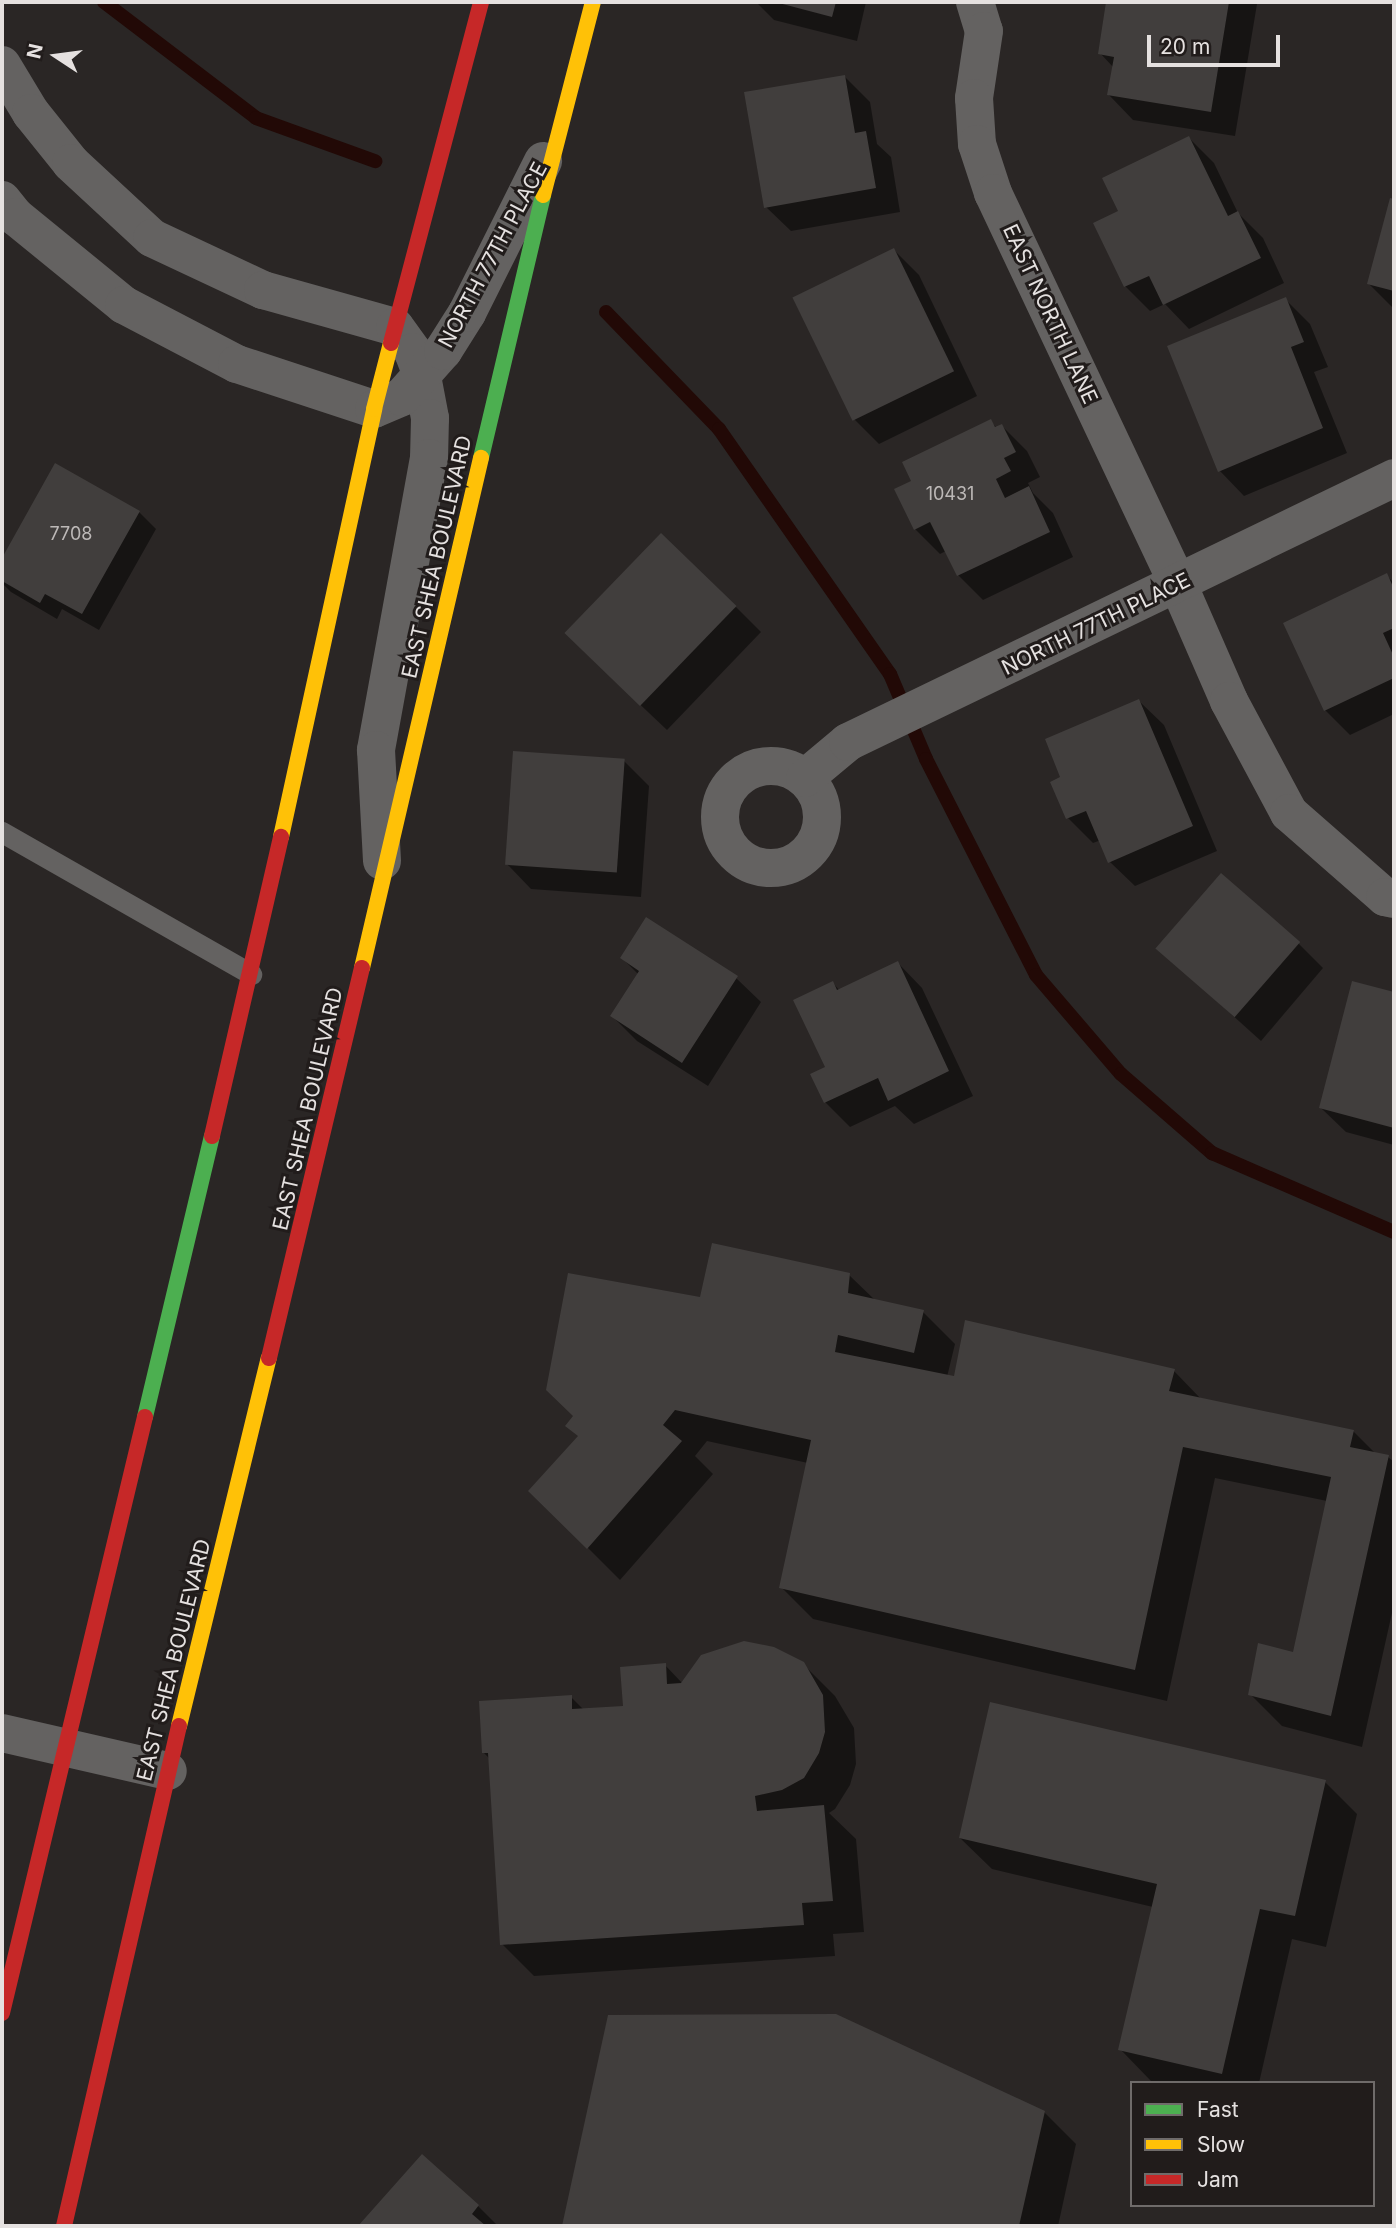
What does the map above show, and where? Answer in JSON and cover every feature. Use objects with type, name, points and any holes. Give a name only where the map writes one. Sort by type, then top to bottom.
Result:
[{"type":"main road","points":[[2,2013],[251,974],[374,409],[481,2]]},
{"type":"main road","name":"EAST SHEA BOULEVARD","points":[[64,2226],[168,1771],[384,880],[558,131],[593,2]]},
{"type":"street","name":"EAST NORTH LANE","points":[[1009,2],[980,16],[974,98],[977,144],[993,193],[1178,584],[1229,701],[1289,813],[1385,897],[1394,900]]},
{"type":"street","points":[[2,65],[31,113],[71,163],[152,238],[263,290],[395,327]]},
{"type":"street","name":"NORTH 77TH PLACE","points":[[374,409],[402,397],[443,351],[467,313],[558,131]]},
{"type":"street","points":[[2,200],[16,217],[124,305],[237,364],[374,409]]},
{"type":"street","name":"NORTH 77TH PLACE","points":[[384,880],[376,750],[429,458],[430,418],[422,376],[413,352],[395,327]]},
{"type":"street","name":"NORTH 77TH PLACE","points":[[804,778],[848,743],[1394,478]]},
{"type":"street","points":[[2,1733],[168,1771]]},
{"type":"lane","points":[[2,832],[251,974]]},
{"type":"building","points":[[775,2],[836,2],[832,17]]},
{"type":"building","points":[[1106,2],[1229,2],[1211,112],[1107,95],[1114,57],[1098,54]]},
{"type":"building","points":[[845,75],[855,133],[866,131],[876,188],[764,208],[744,92]]},
{"type":"building","points":[[1189,136],[1228,216],[1238,211],[1261,258],[1163,305],[1149,276],[1124,287],[1093,223],[1118,211],[1102,178]]},
{"type":"building","points":[[1390,198],[1394,199],[1394,291],[1367,284]]},
{"type":"building","points":[[894,248],[954,371],[852,421],[792,298]]},
{"type":"building","points":[[1286,297],[1304,342],[1291,347],[1323,428],[1218,472],[1167,346]]},
{"type":"building","points":[[991,419],[995,427],[1002,424],[1016,452],[1004,458],[1011,471],[996,479],[1005,498],[1029,486],[1050,532],[957,576],[930,522],[914,530],[894,489],[911,481],[902,462]]},
{"type":"building","points":[[55,463],[140,511],[82,614],[45,594],[40,603],[2,581],[2,558]]},
{"type":"building","points":[[661,533],[737,606],[640,706],[564,633]]},
{"type":"building","points":[[1387,573],[1394,589],[1394,628],[1383,633],[1394,657],[1394,678],[1324,711],[1283,623]]},
{"type":"building","points":[[1139,699],[1193,826],[1108,863],[1086,811],[1066,819],[1050,782],[1060,777],[1045,739]]},
{"type":"building","points":[[513,751],[625,759],[617,873],[505,865]]},
{"type":"building","points":[[1221,873],[1300,942],[1235,1017],[1155,948]]},
{"type":"building","points":[[646,917],[738,976],[682,1063],[610,1016],[639,971],[620,958]]},
{"type":"building","points":[[898,961],[949,1071],[888,1101],[878,1078],[824,1103],[810,1074],[825,1067],[793,1000],[833,981],[837,990]]},
{"type":"building","points":[[1352,981],[1394,992],[1394,1128],[1319,1108]]},
{"type":"building","points":[[712,1243],[850,1273],[848,1293],[924,1310],[914,1353],[838,1335],[835,1352],[954,1376],[965,1320],[1175,1369],[1169,1391],[1354,1430],[1350,1447],[1389,1455],[1331,1716],[1248,1695],[1258,1643],[1293,1652],[1331,1477],[1183,1447],[1135,1670],[779,1588],[811,1440],[675,1410],[663,1425],[682,1441],[587,1549],[528,1491],[578,1436],[565,1426],[573,1416],[546,1390],[568,1273],[700,1297]]},
{"type":"building","points":[[744,1641],[774,1647],[804,1662],[823,1695],[825,1732],[819,1753],[804,1778],[782,1790],[755,1796],[757,1811],[824,1805],[833,1901],[802,1903],[804,1925],[500,1945],[488,1753],[482,1753],[479,1701],[572,1695],[572,1709],[623,1706],[620,1667],[666,1663],[667,1684],[681,1683],[701,1655]]},
{"type":"building","points":[[990,1702],[1326,1780],[1295,1916],[1260,1909],[1222,2074],[1118,2050],[1157,1884],[959,1838]]},
{"type":"building","points":[[836,2014],[1045,2111],[1019,2226],[562,2226],[608,2015]]},
{"type":"building","points":[[422,2154],[479,2205],[472,2214],[486,2226],[358,2226]]},
{"type":"waterway","points":[[104,2],[256,118],[375,161]]},
{"type":"waterway","points":[[606,312],[719,429],[890,674],[926,759],[1036,975],[1121,1074],[1212,1153],[1394,1232]]},
{"type":"traffic: fast","points":[[481,458],[543,195]]},
{"type":"traffic: fast","points":[[145,1417],[212,1136]]},
{"type":"traffic: slow","points":[[543,195],[593,2]]},
{"type":"traffic: slow","points":[[281,837],[374,409],[391,343]]},
{"type":"traffic: slow","points":[[362,968],[481,458]]},
{"type":"traffic: slow","points":[[179,1726],[269,1358]]},
{"type":"traffic: jam","points":[[391,343],[481,2]]},
{"type":"traffic: jam","points":[[212,1136],[281,837]]},
{"type":"traffic: jam","points":[[269,1358],[362,968]]},
{"type":"traffic: jam","points":[[2,2013],[145,1417]]},
{"type":"traffic: jam","points":[[64,2226],[179,1726]]}]
